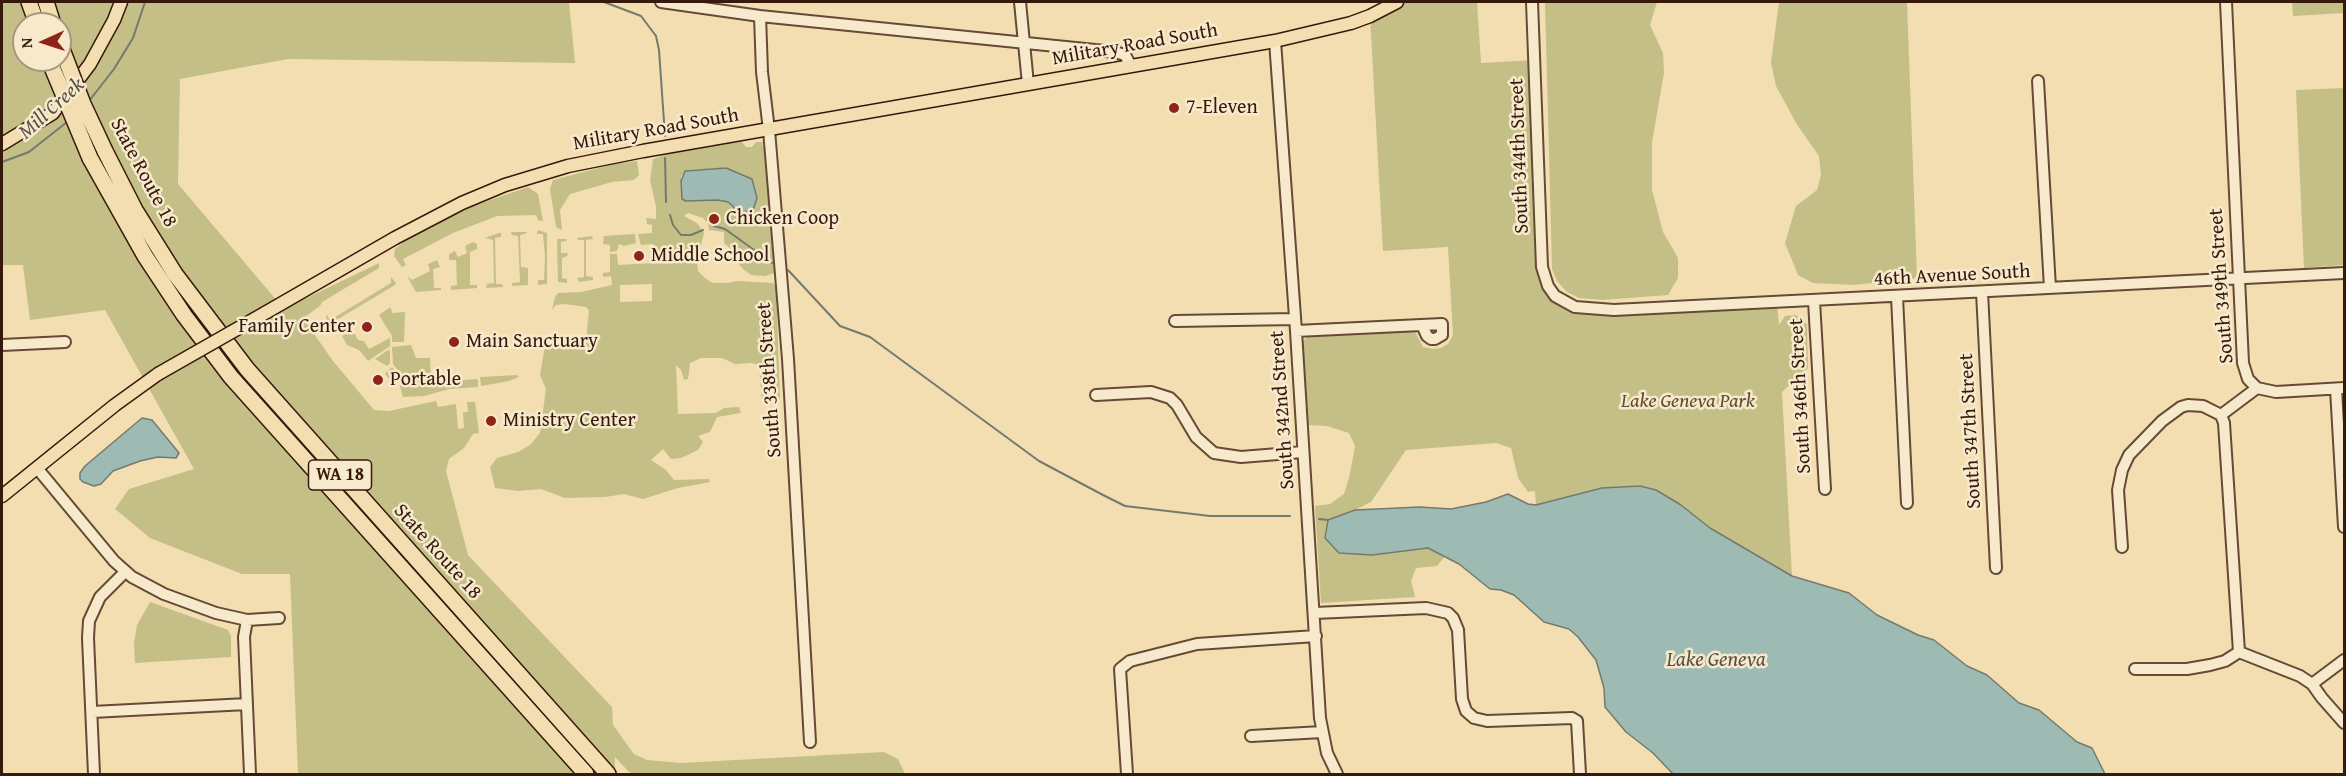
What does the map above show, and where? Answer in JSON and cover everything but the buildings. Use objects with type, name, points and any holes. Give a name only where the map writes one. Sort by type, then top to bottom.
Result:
[{"type":"highway","name":"State Route 18","points":[[54,72],[90,158],[145,256],[184,315],[231,377],[585,774]]},
{"type":"highway","name":"State Route 18","points":[[71,72],[83,104],[135,210],[175,274],[240,361],[608,774]]},
{"type":"main road","points":[[90,64],[110,18],[113,2]]},
{"type":"main road","points":[[2,144],[52,113],[90,64],[121,2]]},
{"type":"main road","name":"Military Road South","points":[[2,496],[122,399],[158,374],[395,238],[462,203],[506,185],[600,159],[1275,41],[1351,23],[1396,2]]},
{"type":"street","points":[[661,2],[760,16],[1120,53],[1125,55],[1131,66]]},
{"type":"street","points":[[1020,2],[1022,42],[1028,84]]},
{"type":"street","name":"South 344th Street","points":[[1532,2],[1542,267],[1548,286],[1554,296],[1563,302]]},
{"type":"street","name":"South 349th Street","points":[[2226,2],[2243,363],[2248,380],[2257,388]]},
{"type":"street","name":"South 338th Street","points":[[760,16],[762,72],[788,359],[810,742]]},
{"type":"street","name":"South 342nd Street","points":[[1275,41],[1322,732],[1327,753],[1337,774]]},
{"type":"street","points":[[2038,81],[2050,288]]},
{"type":"street","name":"46th Avenue South","points":[[1563,302],[1575,307],[1602,310],[2344,273]]},
{"type":"street","name":"South 347th Street","points":[[1982,292],[1996,568]]},
{"type":"street","points":[[1897,297],[1907,503]]},
{"type":"street","name":"South 346th Street","points":[[1814,301],[1825,489]]},
{"type":"street","points":[[1174,321],[1295,319]]},
{"type":"street","points":[[1296,331],[1422,325]]},
{"type":"street","points":[[2,345],[65,342]]},
{"type":"street","points":[[2221,415],[2257,388],[2276,392],[2340,388],[2344,527]]},
{"type":"street","points":[[1096,395],[1138,392],[1161,394],[1177,405],[1196,437],[1214,453],[1227,456],[1303,452]]},
{"type":"street","points":[[2122,547],[2118,490],[2122,470],[2129,456],[2162,421],[2181,407],[2203,406],[2221,415],[2224,423],[2239,652]]},
{"type":"street","points":[[37,468],[125,572],[143,584],[216,613],[247,620],[279,618]]},
{"type":"street","points":[[94,774],[89,621],[97,600],[125,572]]},
{"type":"street","points":[[1315,613],[1426,608],[1448,613],[1458,630],[1462,699],[1469,714],[1480,720],[1502,722],[1572,718],[1577,721],[1580,774]]},
{"type":"street","points":[[247,620],[244,637],[250,774]]},
{"type":"street","points":[[1126,774],[1120,669],[1130,661],[1197,644],[1316,636]]},
{"type":"street","points":[[2135,669],[2187,669],[2225,661],[2239,652]]},
{"type":"street","points":[[2239,652],[2300,676],[2312,684],[2344,723]]},
{"type":"street","points":[[2312,684],[2344,660]]},
{"type":"street","points":[[92,712],[247,704]]},
{"type":"street","points":[[1251,736],[1322,732]]},
{"type":"green space","points":[[2,2],[569,2],[575,63],[288,59],[180,79],[178,184],[284,309],[379,263],[379,268],[322,302],[306,316],[305,321],[333,361],[374,410],[389,411],[436,401],[438,407],[456,404],[458,429],[464,428],[463,412],[468,412],[467,402],[475,402],[479,433],[473,434],[464,448],[449,459],[446,471],[468,555],[612,707],[613,725],[634,754],[647,760],[681,763],[884,752],[898,759],[905,774],[631,774],[615,757],[615,774],[298,774],[290,574],[242,574],[150,538],[115,509],[129,489],[194,469],[105,310],[30,320],[23,265],[2,265]]},
{"type":"green space","name":"Lake Geneva Park","points":[[1397,2],[1477,2],[1481,63],[1535,60],[1548,286],[1575,307],[1777,302],[1779,325],[1785,316],[1796,315],[1807,324],[1808,368],[1782,392],[1792,576],[1710,528],[1681,505],[1656,491],[1602,488],[1536,505],[1535,491],[1528,492],[1518,478],[1511,448],[1496,443],[1406,450],[1371,502],[1355,510],[1417,549],[1428,548],[1446,555],[1437,566],[1416,568],[1411,581],[1415,597],[1321,603],[1315,506],[1330,504],[1344,494],[1355,446],[1349,433],[1327,426],[1307,425],[1300,348],[1311,333],[1413,328],[1423,347],[1433,349],[1448,344],[1453,335],[1448,247],[1383,251],[1370,16]]},
{"type":"green space","points":[[1545,2],[1657,2],[1650,25],[1663,53],[1664,73],[1652,142],[1652,190],[1663,232],[1678,258],[1678,278],[1668,295],[1603,300],[1579,298],[1567,292],[1557,281],[1552,269]]},
{"type":"green space","points":[[1779,2],[1907,2],[1917,278],[1854,285],[1813,283],[1798,275],[1785,243],[1796,206],[1817,190],[1821,175],[1819,156],[1796,123],[1776,86],[1771,62]]},
{"type":"green space","points":[[2292,2],[2344,2],[2344,13],[2293,16]]},
{"type":"green space","points":[[2344,88],[2344,265],[2304,268],[2296,90]]},
{"type":"green space","points":[[730,141],[742,142],[746,147],[752,147],[756,142],[763,142],[762,145],[767,146],[775,273],[765,276],[751,275],[731,255],[730,248],[724,243],[724,232],[709,230],[708,223],[703,218],[688,213],[684,216],[697,223],[704,233],[697,263],[698,271],[706,279],[713,283],[737,281],[773,283],[776,286],[780,398],[776,404],[768,404],[762,400],[759,365],[735,364],[722,358],[701,358],[690,363],[688,379],[684,380],[681,370],[676,365],[678,414],[716,413],[724,408],[739,407],[741,413],[717,417],[710,432],[698,436],[703,442],[698,450],[681,458],[671,459],[663,449],[651,460],[666,470],[674,480],[709,479],[710,482],[678,488],[643,499],[624,494],[565,498],[541,489],[518,491],[495,488],[490,467],[497,458],[518,452],[530,445],[540,433],[546,389],[540,375],[546,340],[550,344],[572,347],[581,347],[586,341],[589,310],[586,307],[565,304],[556,305],[552,310],[555,297],[558,293],[581,292],[612,285],[611,276],[603,277],[603,273],[610,272],[610,254],[617,254],[618,265],[654,263],[653,244],[641,245],[638,234],[652,233],[652,225],[647,224],[646,218],[656,219],[656,207],[650,180],[653,159],[683,149]],"holes":[[[728,168],[748,212],[735,212],[732,203],[725,201],[682,199],[681,176],[688,170]],[[652,284],[652,301],[620,302],[620,285]]]},
{"type":"green space","points":[[637,161],[639,175],[634,180],[612,182],[570,194],[560,210],[562,230],[556,227],[550,189],[553,180],[614,164]]},
{"type":"green space","points":[[528,187],[538,194],[543,221],[538,220],[536,215],[497,216],[453,233],[403,259],[406,265],[402,267],[394,256],[395,249],[411,236],[473,206]]},
{"type":"green space","points":[[538,230],[547,233],[547,284],[538,285],[538,280],[544,280],[545,257],[543,234],[537,234]]},
{"type":"green space","points":[[511,232],[527,232],[520,235],[521,267],[528,268],[528,285],[512,286],[512,283],[520,282],[518,236],[512,235]]},
{"type":"green space","points":[[499,233],[501,237],[495,238],[496,284],[502,284],[503,287],[486,288],[487,284],[494,283],[493,240],[485,238]]},
{"type":"green space","points":[[635,234],[636,243],[624,246],[619,244],[617,251],[610,252],[610,245],[603,244],[604,236]]},
{"type":"green space","points":[[592,236],[593,239],[586,240],[586,276],[593,277],[593,280],[579,282],[577,278],[584,277],[584,240],[577,238]]},
{"type":"green space","points":[[557,239],[567,239],[561,242],[561,253],[568,253],[562,258],[562,278],[567,279],[567,283],[558,282]]},
{"type":"green space","points":[[473,242],[477,244],[477,249],[470,252],[470,285],[477,285],[477,288],[451,290],[451,286],[457,285],[456,260],[449,260],[449,254],[455,251],[458,257],[467,253],[465,246]]},
{"type":"green space","points":[[437,260],[440,267],[433,269],[434,288],[441,288],[441,290],[416,292],[407,276],[412,280],[430,271],[428,264]]},
{"type":"green space","points":[[391,277],[395,285],[333,322],[326,320],[327,314],[329,319],[332,319],[391,283]]},
{"type":"green space","points":[[389,308],[392,313],[405,312],[404,342],[392,342],[392,336],[379,315]]},
{"type":"green space","points":[[349,332],[355,334],[358,340],[364,341],[369,349],[390,338],[390,346],[368,361],[359,350],[347,345],[342,336]]},
{"type":"green space","points":[[411,345],[416,358],[430,358],[433,383],[476,379],[478,387],[449,389],[424,396],[403,397],[400,386],[405,379],[393,364],[392,347]]},
{"type":"green space","points":[[388,350],[390,351],[390,363],[387,366],[375,359]]},
{"type":"green space","points":[[392,367],[400,377],[396,386],[385,374]]},
{"type":"green space","points":[[517,375],[519,377],[509,381],[481,386],[480,377]]},
{"type":"green space","points":[[150,602],[228,630],[231,636],[231,657],[135,663],[134,644],[137,625]]},
{"type":"water","points":[[726,168],[752,179],[757,198],[753,210],[739,213],[735,212],[733,206],[728,202],[682,199],[681,181],[685,171]]},
{"type":"water","points":[[142,418],[152,420],[179,453],[176,458],[158,457],[140,461],[113,471],[101,484],[94,486],[83,482],[80,479],[80,473],[85,466]]},
{"type":"water","name":"Lake Geneva","points":[[1640,486],[1656,490],[1681,505],[1710,528],[1792,576],[1849,593],[1877,615],[1918,635],[1934,640],[1967,666],[1987,675],[2019,703],[2039,710],[2077,742],[2092,748],[2105,774],[1673,774],[1653,753],[1626,732],[1605,707],[1604,688],[1596,660],[1569,629],[1544,622],[1514,595],[1490,589],[1459,564],[1428,548],[1372,555],[1339,553],[1325,538],[1328,520],[1355,510],[1420,507],[1451,509],[1486,502],[1508,494],[1528,504],[1536,505],[1602,488]]},
{"type":"waterway","name":"Mill Creek","points":[[89,101],[114,69],[133,38],[145,2]]},
{"type":"waterway","points":[[604,2],[641,16],[656,36],[665,136]]},
{"type":"waterway","name":"Mill Creek","points":[[2,162],[29,152],[67,122]]},
{"type":"waterway","points":[[665,158],[666,202]]},
{"type":"waterway","points":[[670,215],[673,225],[681,235],[691,235],[703,230]]},
{"type":"waterway","points":[[714,226],[725,229],[772,263]]},
{"type":"waterway","points":[[788,270],[840,326],[870,337],[1039,461],[1125,506],[1210,516],[1290,516]]},
{"type":"waterway","points":[[1319,519],[1328,520]]},
{"type":"place","name":"7-Eleven","points":[[1174,108]]},
{"type":"place","name":"Chicken Coop","points":[[714,219]]},
{"type":"place","name":"Middle School","points":[[639,256]]},
{"type":"place","name":"Family Center","points":[[367,327]]},
{"type":"place","name":"Main Sanctuary","points":[[454,342]]},
{"type":"place","name":"Portable","points":[[378,380]]},
{"type":"place","name":"Ministry Center","points":[[491,421]]}]
